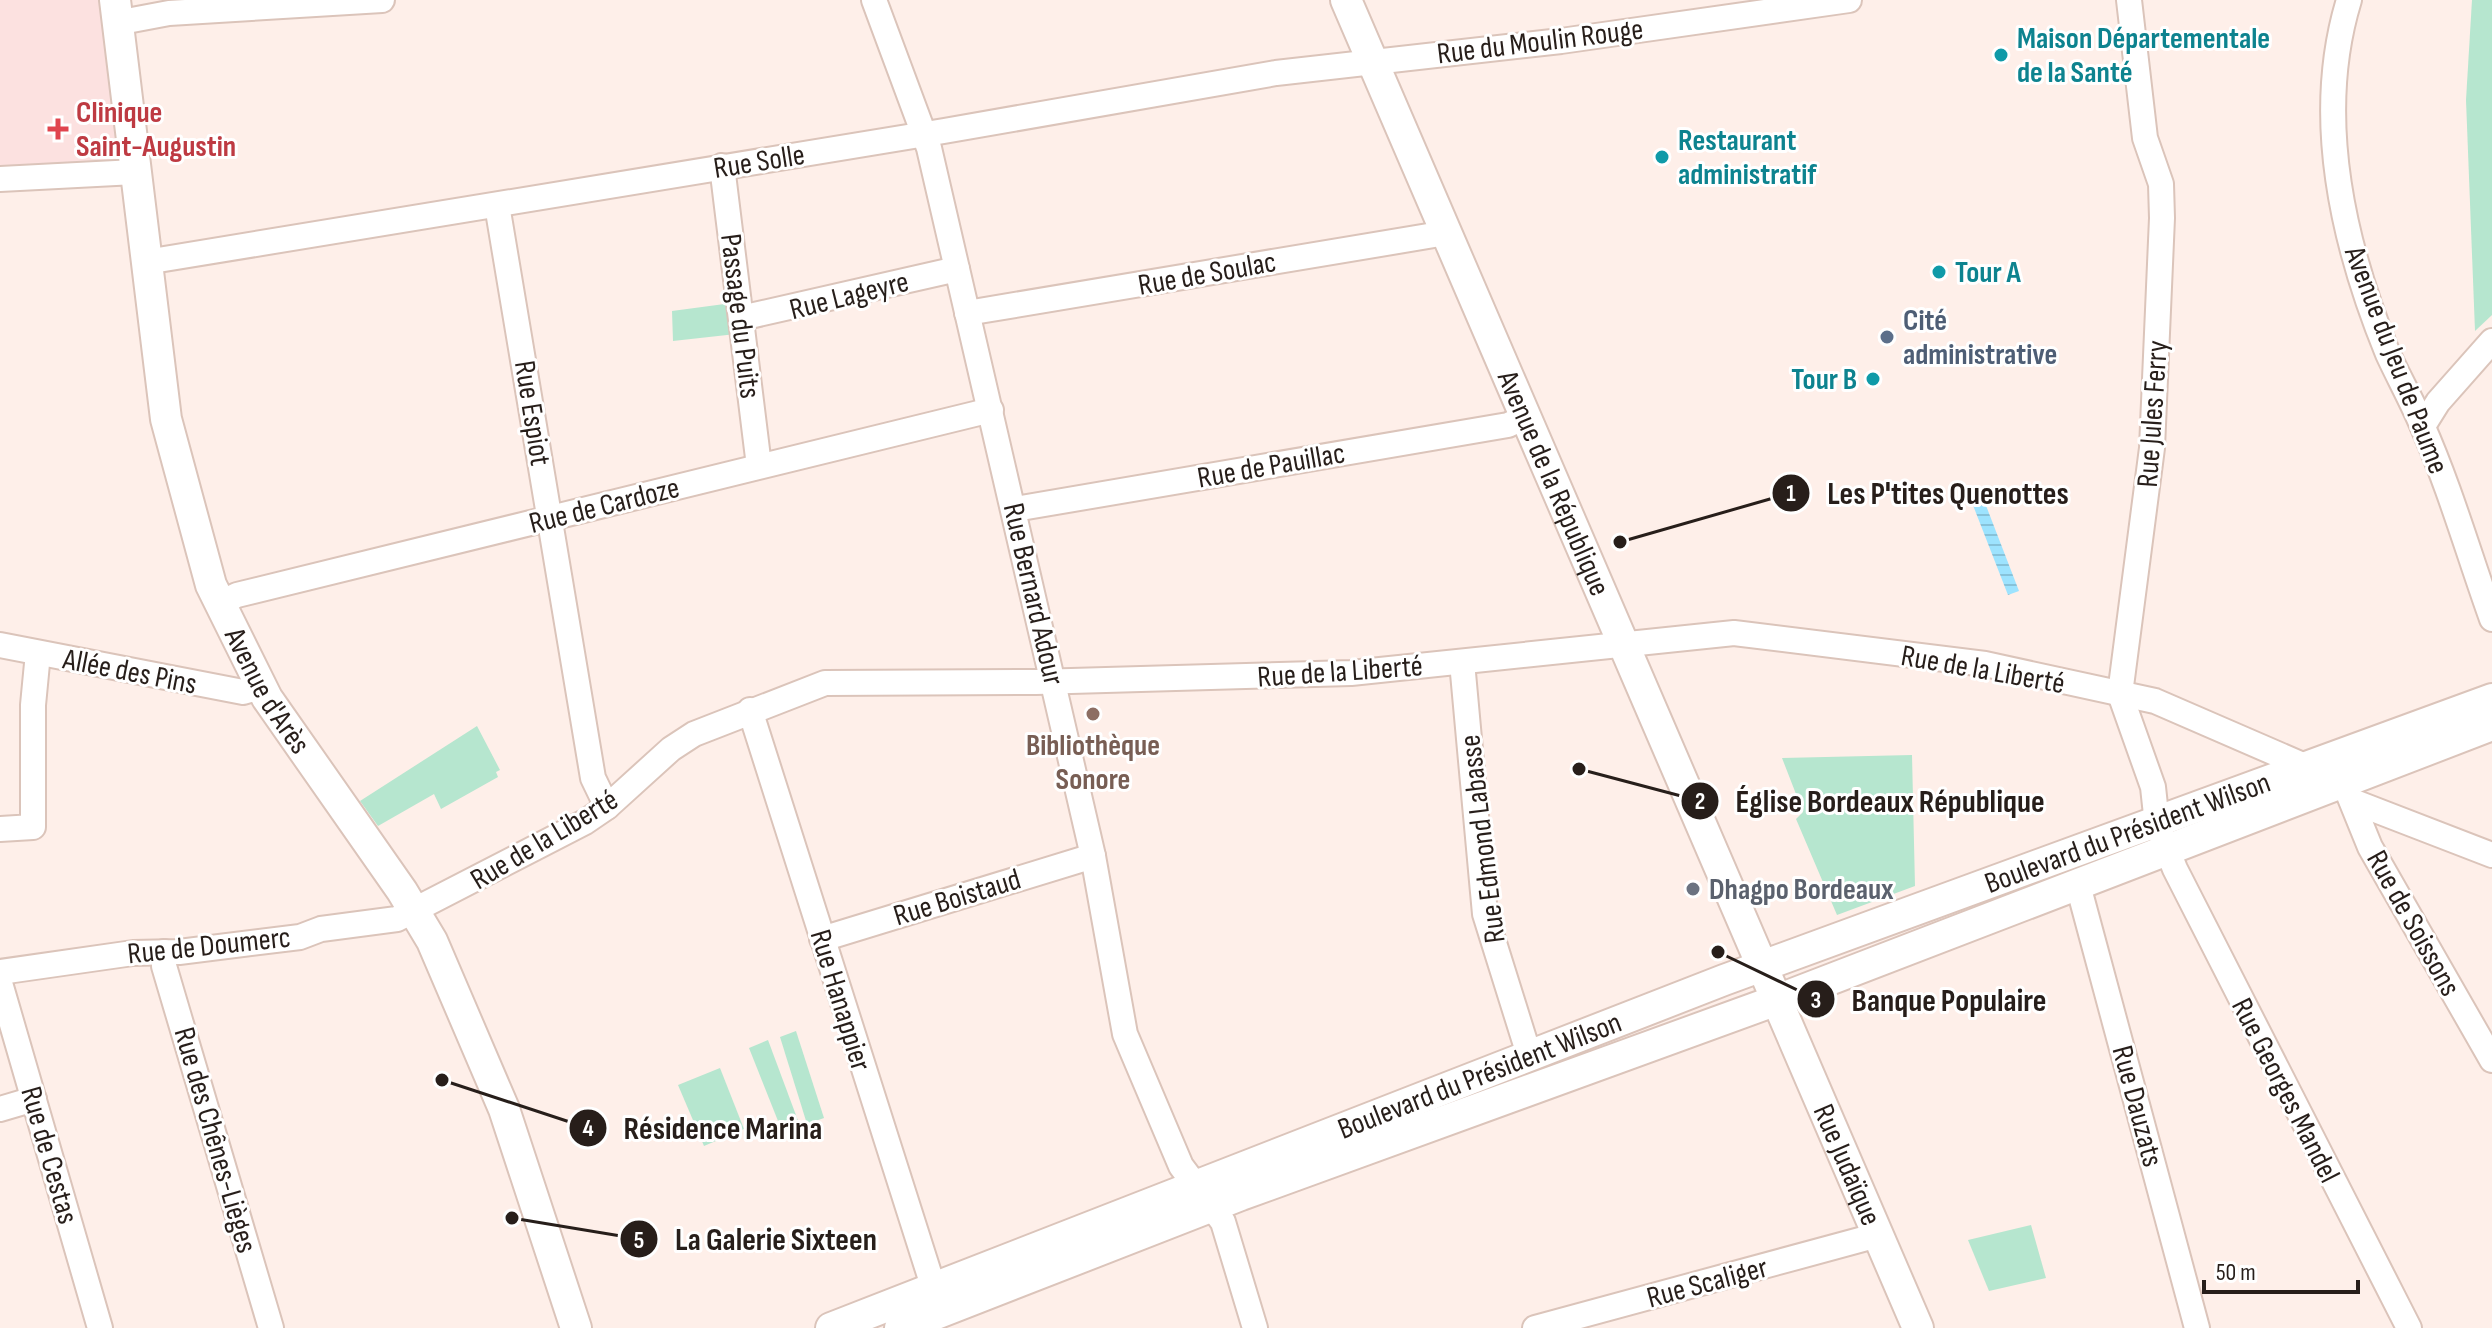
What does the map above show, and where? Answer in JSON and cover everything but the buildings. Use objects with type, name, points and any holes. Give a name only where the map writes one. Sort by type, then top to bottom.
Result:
[{"type":"main road","name":"Avenue de la République","points":[[1346,0],[1763,966]]},
{"type":"main road","name":"Avenue d'Arès","points":[[116,12],[166,419],[192,526],[219,604],[260,687],[416,911],[432,941],[504,1109],[576,1328]]},
{"type":"main road","name":"Boulevard du Président Wilson","points":[[831,1328],[851,1323],[934,1289],[1777,1000],[2078,885],[2162,838],[2305,768],[2492,699]]},
{"type":"main road","name":"Boulevard du Président Wilson","points":[[900,1328],[1530,1058],[1763,966],[2162,838],[2348,792],[2492,725]]},
{"type":"main road","points":[[1763,966],[1777,1000]]},
{"type":"main road","name":"Rue Judaïque","points":[[1777,1000],[1918,1328]]},
{"type":"street","points":[[116,12],[169,13],[382,0]]},
{"type":"street","name":"Rue Bernard Adour","points":[[874,0],[926,134],[1093,856],[1125,1034],[1181,1166],[1223,1222],[1255,1328]]},
{"type":"street","name":"Rue du Moulin Rouge","points":[[1372,60],[1561,41],[1849,0]]},
{"type":"street","name":"Rue Jules Ferry","points":[[2129,0],[2145,138],[2161,184],[2162,218],[2152,448],[2120,694],[2153,787],[2162,838]]},
{"type":"street","name":"Avenue du Jeu de Paume","points":[[2349,0],[2333,77],[2334,152],[2347,227],[2388,353],[2423,426],[2492,619]]},
{"type":"street","name":"Rue Solle","points":[[146,262],[926,134],[1276,73],[1372,60]]},
{"type":"street","name":"Passage du Puits","points":[[722,166],[759,466]]},
{"type":"street","points":[[0,179],[135,172]]},
{"type":"street","name":"Rue Espiot","points":[[497,205],[593,778],[607,807]]},
{"type":"street","name":"Rue de Soulac","points":[[967,313],[1446,233]]},
{"type":"street","name":"Rue Lageyre","points":[[741,318],[957,269]]},
{"type":"street","points":[[2423,426],[2438,402],[2492,341]]},
{"type":"street","name":"Rue de Cardoze","points":[[219,604],[237,595],[991,410]]},
{"type":"street","name":"Rue de Pauillac","points":[[1015,509],[1508,425],[1525,417]]},
{"type":"street","name":"Rue de la Liberté","points":[[416,911],[607,807],[671,749],[750,710],[825,683],[1286,676],[1462,662],[1734,633],[1985,664],[2155,701],[2203,720],[2348,792],[2492,855]]},
{"type":"street","name":"Allée des Pins","points":[[0,645],[243,692],[260,687]]},
{"type":"street","points":[[0,829],[33,827],[33,705],[38,653]]},
{"type":"street","name":"Rue Edmond Labasse","points":[[1462,662],[1485,914],[1530,1058]]},
{"type":"street","name":"Rue Hanappier","points":[[750,710],[934,1289]]},
{"type":"street","name":"Rue de Soissons","points":[[2348,792],[2378,862],[2492,1060]]},
{"type":"street","name":"Rue Georges Mandel","points":[[2162,838],[2236,994],[2409,1328]]},
{"type":"street","name":"Rue Boistaud","points":[[822,939],[1093,856]]},
{"type":"street","name":"Rue Dauzats","points":[[2078,885],[2197,1328]]},
{"type":"street","name":"Rue de Doumerc","points":[[0,972],[118,955],[300,937],[321,929],[397,919],[416,911]]},
{"type":"street","name":"Rue des Chênes-Lièges","points":[[164,952],[164,966],[271,1328]]},
{"type":"street","name":"Rue de Cestas","points":[[0,983],[78,1261],[100,1328]]},
{"type":"street","points":[[0,1109],[34,1099]]},
{"type":"street","name":"Rue Scaliger","points":[[1535,1328],[1878,1235]]},
{"type":"shaded area","name":"Clinique Saint-Augustin","points":[[0,0],[99,0],[123,186],[0,190]]},
{"type":"green space","points":[[2472,0],[2492,0],[2492,315],[2475,331],[2466,100]]},
{"type":"green space","points":[[732,303],[736,334],[673,341],[672,311]]},
{"type":"green space","points":[[477,726],[500,770],[496,772],[498,777],[441,809],[434,794],[378,826],[360,801]]},
{"type":"green space","points":[[1912,755],[1915,886],[1837,915],[1796,819],[1803,812],[1782,758]]},
{"type":"green space","points":[[796,1031],[824,1118],[807,1124],[780,1037]]},
{"type":"green space","points":[[768,1040],[800,1126],[782,1131],[749,1048]]},
{"type":"green space","points":[[720,1068],[744,1129],[704,1146],[678,1085]]},
{"type":"green space","points":[[2031,1225],[2046,1278],[1989,1291],[1968,1240]]},
{"type":"water","points":[[1980,490],[2019,591],[2008,595],[1969,495]]},
{"type":"place","name":"Maison Départementale de la Santé","points":[[2001,55]]},
{"type":"place","name":"Clinique Saint-Augustin","points":[[58,129]]},
{"type":"place","name":"Restaurant administratif","points":[[1662,157]]},
{"type":"place","name":"Tour A","points":[[1939,272]]},
{"type":"place","name":"Cité administrative","points":[[1887,337]]},
{"type":"place","name":"Tour B","points":[[1873,379]]},
{"type":"place","name":"Les P'tites Quenottes","points":[[1620,542]]},
{"type":"place","name":"Bibliothèque Sonore","points":[[1093,714]]},
{"type":"place","name":"Église Bordeaux République","points":[[1579,769]]},
{"type":"place","name":"Dhagpo Bordeaux","points":[[1693,889]]},
{"type":"place","name":"Banque Populaire","points":[[1718,952]]},
{"type":"place","name":"Résidence Marina","points":[[442,1080]]},
{"type":"place","name":"La Galerie Sixteen","points":[[512,1218]]}]
